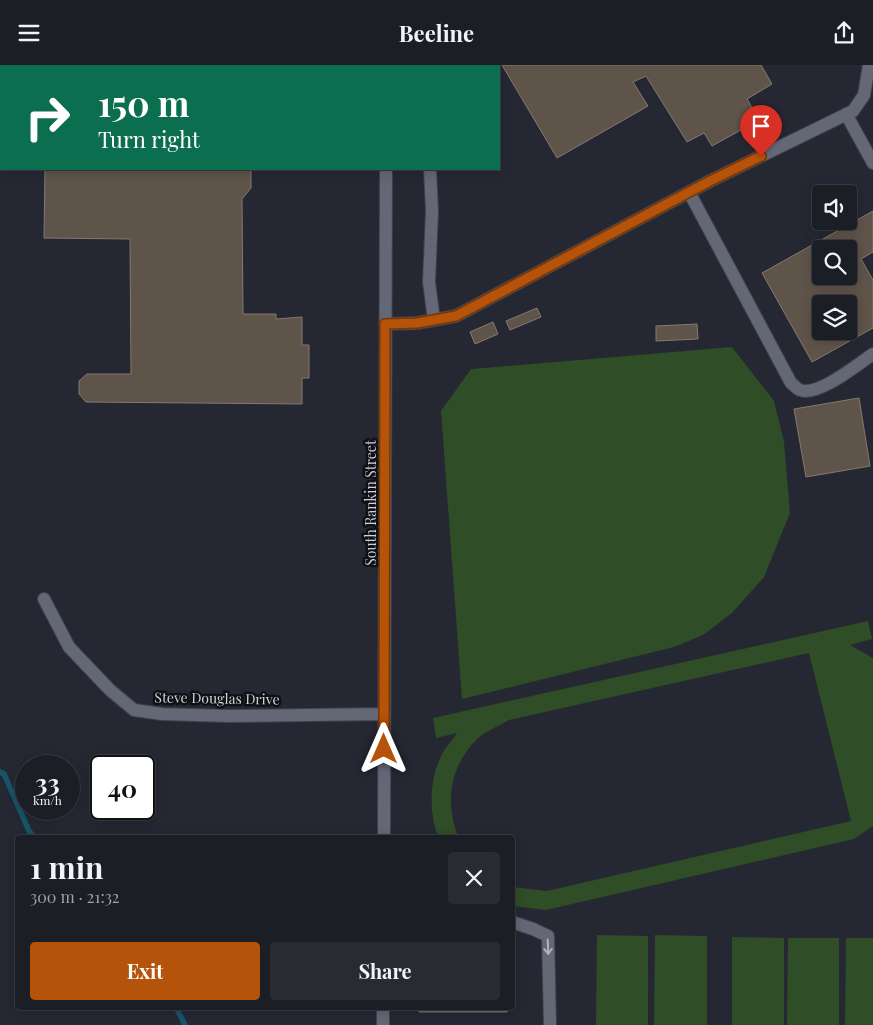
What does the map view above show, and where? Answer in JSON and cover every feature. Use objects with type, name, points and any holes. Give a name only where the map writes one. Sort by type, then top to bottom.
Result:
[{"type":"street","points":[[385,324],[417,323],[456,316],[689,192],[853,111],[864,95],[869,65]]},
{"type":"street","points":[[846,114],[873,163]]},
{"type":"street","name":"South Rankin Street","points":[[384,835],[386,170]]},
{"type":"street","points":[[430,170],[432,211],[429,282],[434,320]]},
{"type":"street","points":[[689,192],[791,383],[800,390],[812,391],[823,387],[873,354]]},
{"type":"street","name":"Steve Douglas Drive","points":[[44,599],[69,647],[110,690],[134,710],[162,714],[229,716],[384,714]]},
{"type":"street","points":[[515,923],[548,936],[550,1025]]},
{"type":"street","points":[[383,1010],[383,1025]]},
{"type":"green space","points":[[732,347],[774,401],[784,442],[790,513],[764,577],[732,613],[703,635],[674,647],[462,699],[441,411],[471,369]]},
{"type":"green space","points":[[868,621],[872,639],[850,645],[873,658],[873,826],[854,839],[546,910],[515,906],[515,887],[547,891],[851,821],[809,653],[509,720],[479,737],[460,762],[452,786],[451,799],[457,835],[437,835],[432,807],[432,786],[437,766],[444,750],[457,733],[436,738],[433,718]]},
{"type":"green space","points":[[597,935],[648,936],[648,1025],[596,1025]]},
{"type":"green space","points":[[655,935],[707,936],[707,1025],[654,1025]]},
{"type":"green space","points":[[732,937],[784,938],[784,1025],[732,1025]]},
{"type":"green space","points":[[788,938],[839,938],[839,1025],[787,1025]]},
{"type":"green space","points":[[846,938],[873,938],[873,1025],[845,1025]]},
{"type":"building","points":[[502,65],[761,65],[772,84],[747,99],[759,120],[712,146],[704,133],[687,142],[646,76],[633,82],[648,106],[557,158]]},
{"type":"building","points":[[45,170],[251,170],[251,188],[242,199],[243,314],[276,314],[276,319],[302,317],[302,345],[309,345],[309,378],[302,378],[302,404],[86,402],[79,394],[79,381],[87,374],[131,374],[130,239],[44,238]]},
{"type":"building","points":[[873,211],[873,252],[861,259],[873,280],[873,328],[857,337],[857,295],[812,295],[812,340],[851,340],[812,362],[762,273],[812,245],[812,285],[857,285],[857,240],[821,240],[839,230],[857,230],[857,220]]},
{"type":"building","points":[[537,308],[541,317],[510,330],[506,321]]},
{"type":"building","points":[[493,322],[498,334],[475,344],[470,332]]},
{"type":"building","points":[[697,324],[698,339],[656,341],[656,326]]},
{"type":"building","points":[[859,398],[870,466],[806,477],[794,409]]},
{"type":"building","points":[[419,1010],[507,1010],[507,1012],[419,1012]]},
{"type":"waterway","points":[[0,772],[4,774],[32,835]]},
{"type":"waterway","points":[[178,1010],[185,1025]]},
{"type":"route","points":[[384,749],[385,324],[417,323],[456,316],[710,181],[761,156]]}]
